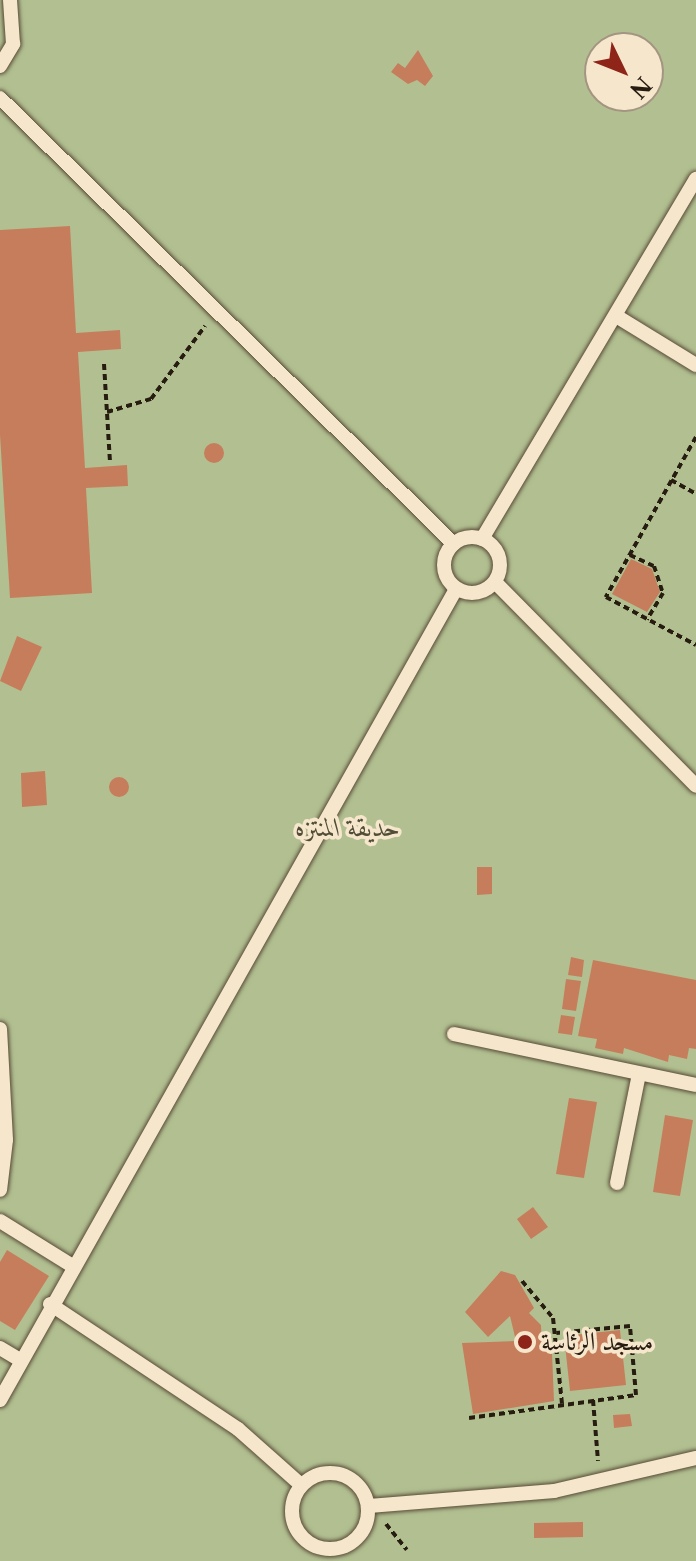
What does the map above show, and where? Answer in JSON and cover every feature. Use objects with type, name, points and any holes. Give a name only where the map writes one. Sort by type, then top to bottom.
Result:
[{"type":"lane","points":[[0,66],[13,44],[10,0]]},
{"type":"lane","points":[[0,98],[454,544]]},
{"type":"lane","points":[[454,544],[482,539],[696,179]]},
{"type":"lane","points":[[616,316],[696,365]]},
{"type":"lane","points":[[482,539],[499,562],[495,582]]},
{"type":"lane","points":[[454,544],[444,567],[456,589],[473,593],[495,582]]},
{"type":"lane","points":[[495,582],[696,786]]},
{"type":"lane","points":[[0,1400],[71,1265],[456,589]]},
{"type":"lane","points":[[0,1029],[6,1140],[0,1190]]},
{"type":"lane","points":[[454,1034],[696,1085]]},
{"type":"lane","points":[[617,1183],[639,1074]]},
{"type":"lane","points":[[0,1221],[71,1265]]},
{"type":"lane","points":[[50,1304],[226,1421],[301,1485]]},
{"type":"lane","points":[[0,1348],[20,1360]]},
{"type":"lane","points":[[369,1506],[600,1484],[696,1458]]},
{"type":"lane","points":[[333,1472],[362,1489],[369,1506],[358,1538],[322,1555],[298,1532],[292,1516],[301,1485],[333,1472]]},
{"type":"path","points":[[107,412],[151,399],[185,360],[213,308]]},
{"type":"path","points":[[104,364],[110,462]]},
{"type":"path","points":[[696,437],[606,597],[696,645]]},
{"type":"path","points":[[671,480],[696,494]]},
{"type":"path","points":[[630,555],[654,566],[663,593],[647,620]]},
{"type":"path","points":[[522,1281],[546,1305],[556,1333],[562,1404]]},
{"type":"path","points":[[469,1418],[636,1395],[630,1326],[556,1333]]},
{"type":"path","points":[[593,1400],[600,1484]]},
{"type":"path","points":[[369,1506],[407,1550]]},
{"type":"green space","name":"حديقة المنتزه","points":[[0,0],[696,0],[696,1561],[0,1561]]},
{"type":"building","points":[[418,50],[433,76],[425,86],[417,80],[408,84],[391,72],[398,63],[405,68]]},
{"type":"building","points":[[70,226],[76,333],[120,330],[121,349],[78,352],[85,468],[127,465],[128,486],[86,488],[92,593],[10,598],[0,435],[0,230]]},
{"type":"building","points":[[210,443],[218,443],[224,453],[218,463],[210,463],[204,457],[204,449]]},
{"type":"building","points":[[631,559],[652,569],[660,592],[647,612],[612,594]]},
{"type":"building","points":[[17,636],[42,647],[21,691],[0,681]]},
{"type":"building","points":[[45,771],[47,805],[22,807],[21,773]]},
{"type":"building","points":[[115,777],[123,777],[129,787],[123,797],[115,797],[109,791],[109,783]]},
{"type":"building","points":[[477,867],[492,867],[492,894],[477,895]]},
{"type":"building","points":[[571,957],[584,960],[582,977],[568,975]]},
{"type":"building","points":[[593,960],[696,980],[696,1049],[689,1048],[687,1059],[669,1055],[668,1062],[624,1048],[623,1054],[595,1048],[597,1039],[578,1036]]},
{"type":"building","points":[[566,979],[581,981],[576,1011],[562,1009]]},
{"type":"building","points":[[561,1015],[575,1017],[572,1035],[558,1033]]},
{"type":"building","points":[[569,1098],[597,1102],[584,1178],[556,1174]]},
{"type":"building","points":[[665,1115],[693,1120],[680,1196],[653,1192]]},
{"type":"building","points":[[533,1207],[548,1227],[531,1239],[517,1219]]},
{"type":"building","points":[[7,1250],[49,1276],[15,1330],[0,1321],[0,1262]]},
{"type":"building","name":"مسجد الرئاسة","points":[[501,1271],[515,1275],[534,1308],[529,1313],[541,1325],[542,1347],[552,1353],[554,1401],[473,1414],[462,1343],[516,1341],[510,1316],[488,1337],[465,1312]]},
{"type":"building","points":[[620,1330],[626,1385],[570,1391],[564,1336]]},
{"type":"building","points":[[630,1414],[632,1426],[614,1428],[613,1415]]},
{"type":"building","points":[[583,1522],[583,1537],[534,1538],[534,1523]]},
{"type":"place","name":"مسجد الرئاسة","points":[[525,1342]]}]
